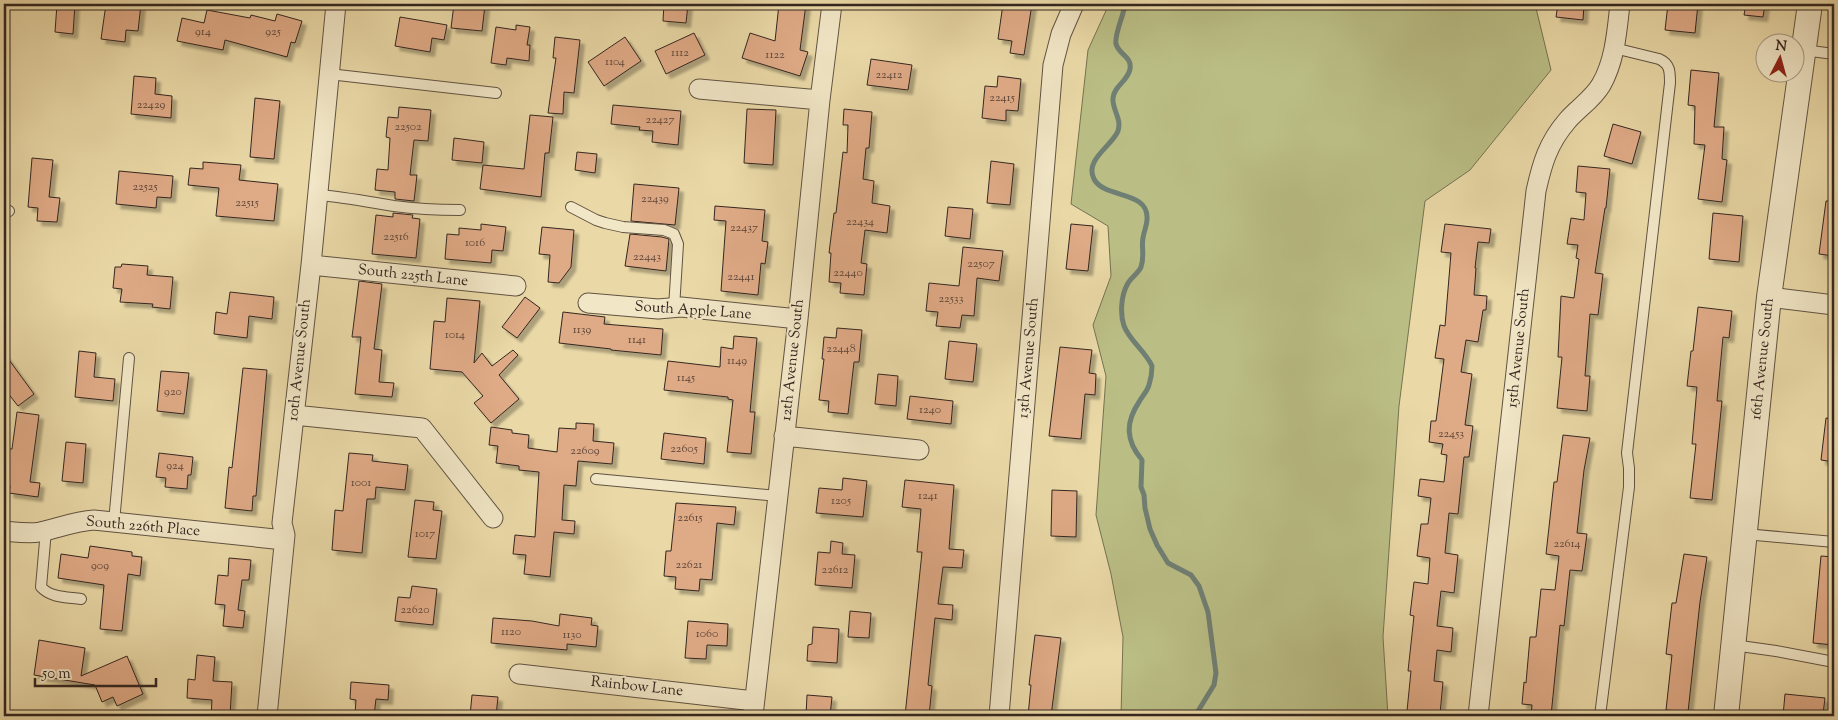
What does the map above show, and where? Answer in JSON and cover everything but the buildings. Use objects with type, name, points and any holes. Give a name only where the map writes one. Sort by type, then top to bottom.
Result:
[{"type":"street","name":"10th Avenue South","points":[[266,716],[284,540],[282,523],[318,195],[336,4]]},
{"type":"street","name":"12th Avenue South","points":[[754,708],[832,4]]},
{"type":"street","name":"13th Avenue South","points":[[999,716],[1053,65],[1061,34],[1074,4]]},
{"type":"street","name":"15th Avenue South","points":[[1478,716],[1536,191],[1541,169],[1551,141],[1600,86],[1609,67],[1614,48],[1620,4]]},
{"type":"street","name":"16th Avenue South","points":[[1806,32],[1810,4]]},
{"type":"street","name":"16th Avenue South","points":[[1726,716],[1769,297],[1799,82]]},
{"type":"street","points":[[699,89],[820,100]]},
{"type":"street","name":"South 225th Lane","points":[[310,265],[516,286]]},
{"type":"street","points":[[1769,297],[1834,305]]},
{"type":"street","name":"South Apple Lane","points":[[588,303],[658,309],[674,308],[798,319]]},
{"type":"street","points":[[294,415],[422,428],[493,518]]},
{"type":"street","points":[[784,436],[919,450]]},
{"type":"street","name":"South 226th Place","points":[[4,531],[20,533],[46,530],[81,521],[94,520],[284,540]]},
{"type":"street","name":"Rainbow Lane","points":[[519,674],[754,708]]},
{"type":"lane","points":[[1600,716],[1629,487],[1627,453],[1670,83],[1670,70],[1665,62],[1614,48]]},
{"type":"lane","points":[[1806,50],[1834,54]]},
{"type":"lane","points":[[329,74],[496,93]]},
{"type":"lane","points":[[318,195],[344,197],[395,206],[460,210]]},
{"type":"lane","points":[[571,207],[605,223],[623,227],[664,230],[674,234],[678,244],[674,308]]},
{"type":"lane","points":[[114,522],[129,358]]},
{"type":"lane","points":[[596,479],[778,496]]},
{"type":"lane","points":[[46,530],[41,588],[47,594],[54,596],[81,599]]},
{"type":"lane","points":[[1745,534],[1834,542]]},
{"type":"lane","points":[[1733,645],[1834,662]]},
{"type":"green space","points":[[1109,4],[1535,4],[1551,70],[1470,170],[1425,201],[1399,406],[1383,637],[1388,716],[1121,716],[1123,637],[1111,574],[1096,515],[1106,376],[1093,325],[1111,276],[1108,226],[1071,204],[1088,50]]},
{"type":"waterway","points":[[1125,4],[1116,36],[1116,44],[1129,61],[1130,69],[1113,98],[1119,126],[1115,137],[1096,159],[1092,172],[1094,179],[1099,185],[1107,190],[1134,199],[1141,203],[1146,210],[1147,221],[1142,263],[1140,269],[1125,289],[1122,311],[1124,326],[1146,356],[1152,366],[1152,371],[1148,387],[1131,417],[1129,432],[1133,446],[1142,460],[1141,487],[1150,529],[1157,545],[1168,563],[1191,575],[1199,586],[1208,612],[1216,673],[1214,685],[1195,716]]}]
